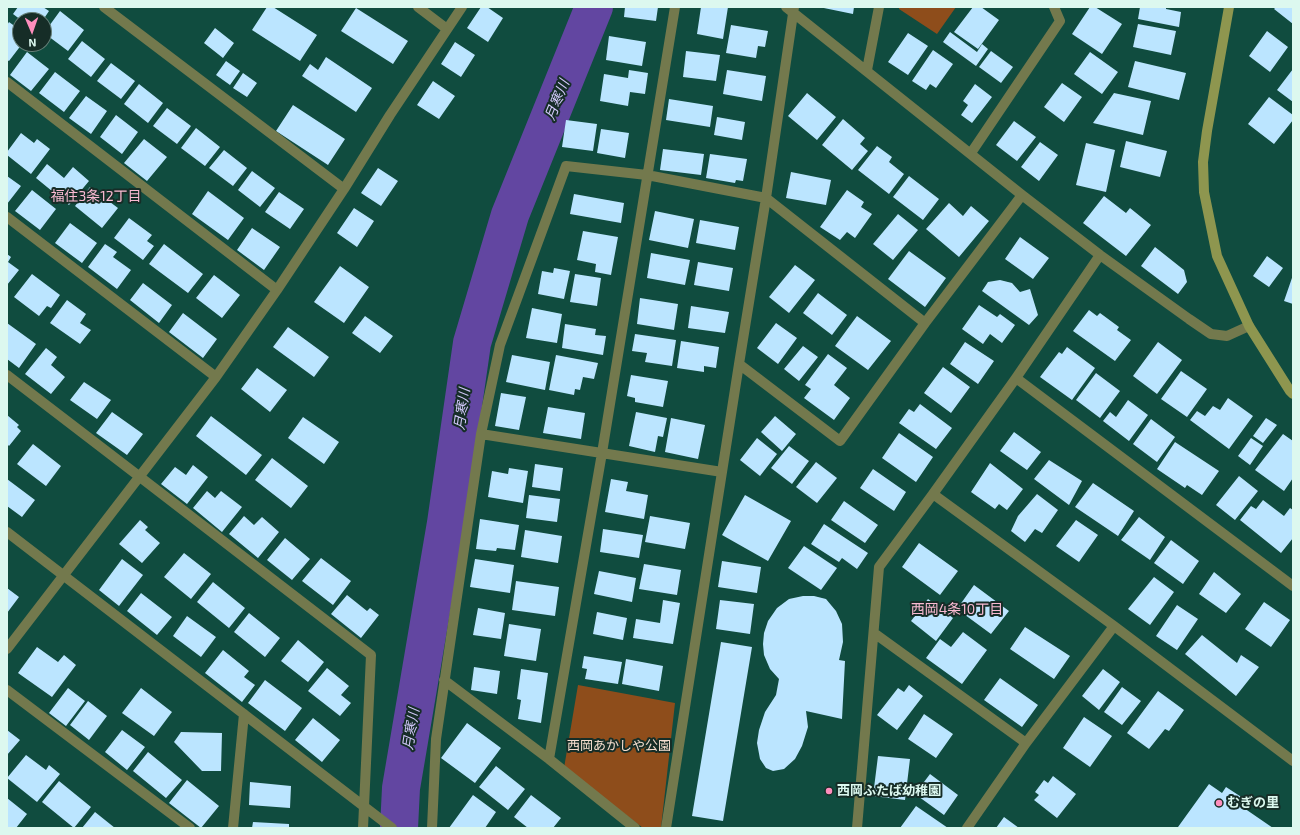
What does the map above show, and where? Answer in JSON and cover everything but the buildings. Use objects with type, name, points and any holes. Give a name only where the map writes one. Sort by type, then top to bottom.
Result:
[{"type":"street","points":[[104,7],[344,189]]},
{"type":"street","points":[[418,7],[447,29]]},
{"type":"street","points":[[7,650],[216,377],[277,290],[462,7]]},
{"type":"street","points":[[549,759],[602,453],[675,7]]},
{"type":"street","points":[[867,70],[879,7]]},
{"type":"street","points":[[971,153],[1060,21],[1054,7]]},
{"type":"street","points":[[1229,7],[1207,131],[1203,162],[1204,192],[1217,256],[1249,326],[1293,394]]},
{"type":"street","points":[[791,9],[1022,195],[1100,255],[1211,334],[1227,336],[1249,326]]},
{"type":"street","points":[[666,828],[766,198],[791,9]]},
{"type":"street","points":[[7,82],[277,290]]},
{"type":"street","points":[[432,828],[436,739],[481,434],[500,345],[566,166],[647,175],[766,198],[925,323]]},
{"type":"street","points":[[739,364],[840,441],[925,323],[1022,195]]},
{"type":"street","points":[[7,217],[216,377]]},
{"type":"street","points":[[857,828],[879,567],[1016,378],[1100,255]]},
{"type":"street","points":[[7,376],[371,655],[364,828]]},
{"type":"street","points":[[1016,378],[1293,586]]},
{"type":"street","points":[[481,434],[722,472]]},
{"type":"street","points":[[933,494],[1114,626],[1293,761]]},
{"type":"street","points":[[7,532],[392,828]]},
{"type":"street","points":[[967,828],[1026,743],[1114,626]]},
{"type":"street","points":[[874,633],[1026,743]]},
{"type":"street","points":[[444,680],[549,759],[635,828]]},
{"type":"street","points":[[7,690],[190,828]]},
{"type":"street","points":[[233,828],[244,714]]},
{"type":"green space","points":[[899,7],[956,7],[937,34],[899,9]]},
{"type":"green space","name":"西岡あかしや公園","points":[[578,685],[675,703],[661,828],[643,828],[564,768]]},
{"type":"waterway","name":"月寒川","points":[[399,828],[401,788],[446,523],[472,343],[510,215],[594,7]]},
{"type":"place","name":"西岡ふたば幼稚園","points":[[829,791]]},
{"type":"place","name":"むぎの里","points":[[1219,803]]},
{"type":"district","name":"福住3条12丁目","points":[[96,196]]},
{"type":"district","name":"西岡4条10丁目","points":[[957,609]]}]
